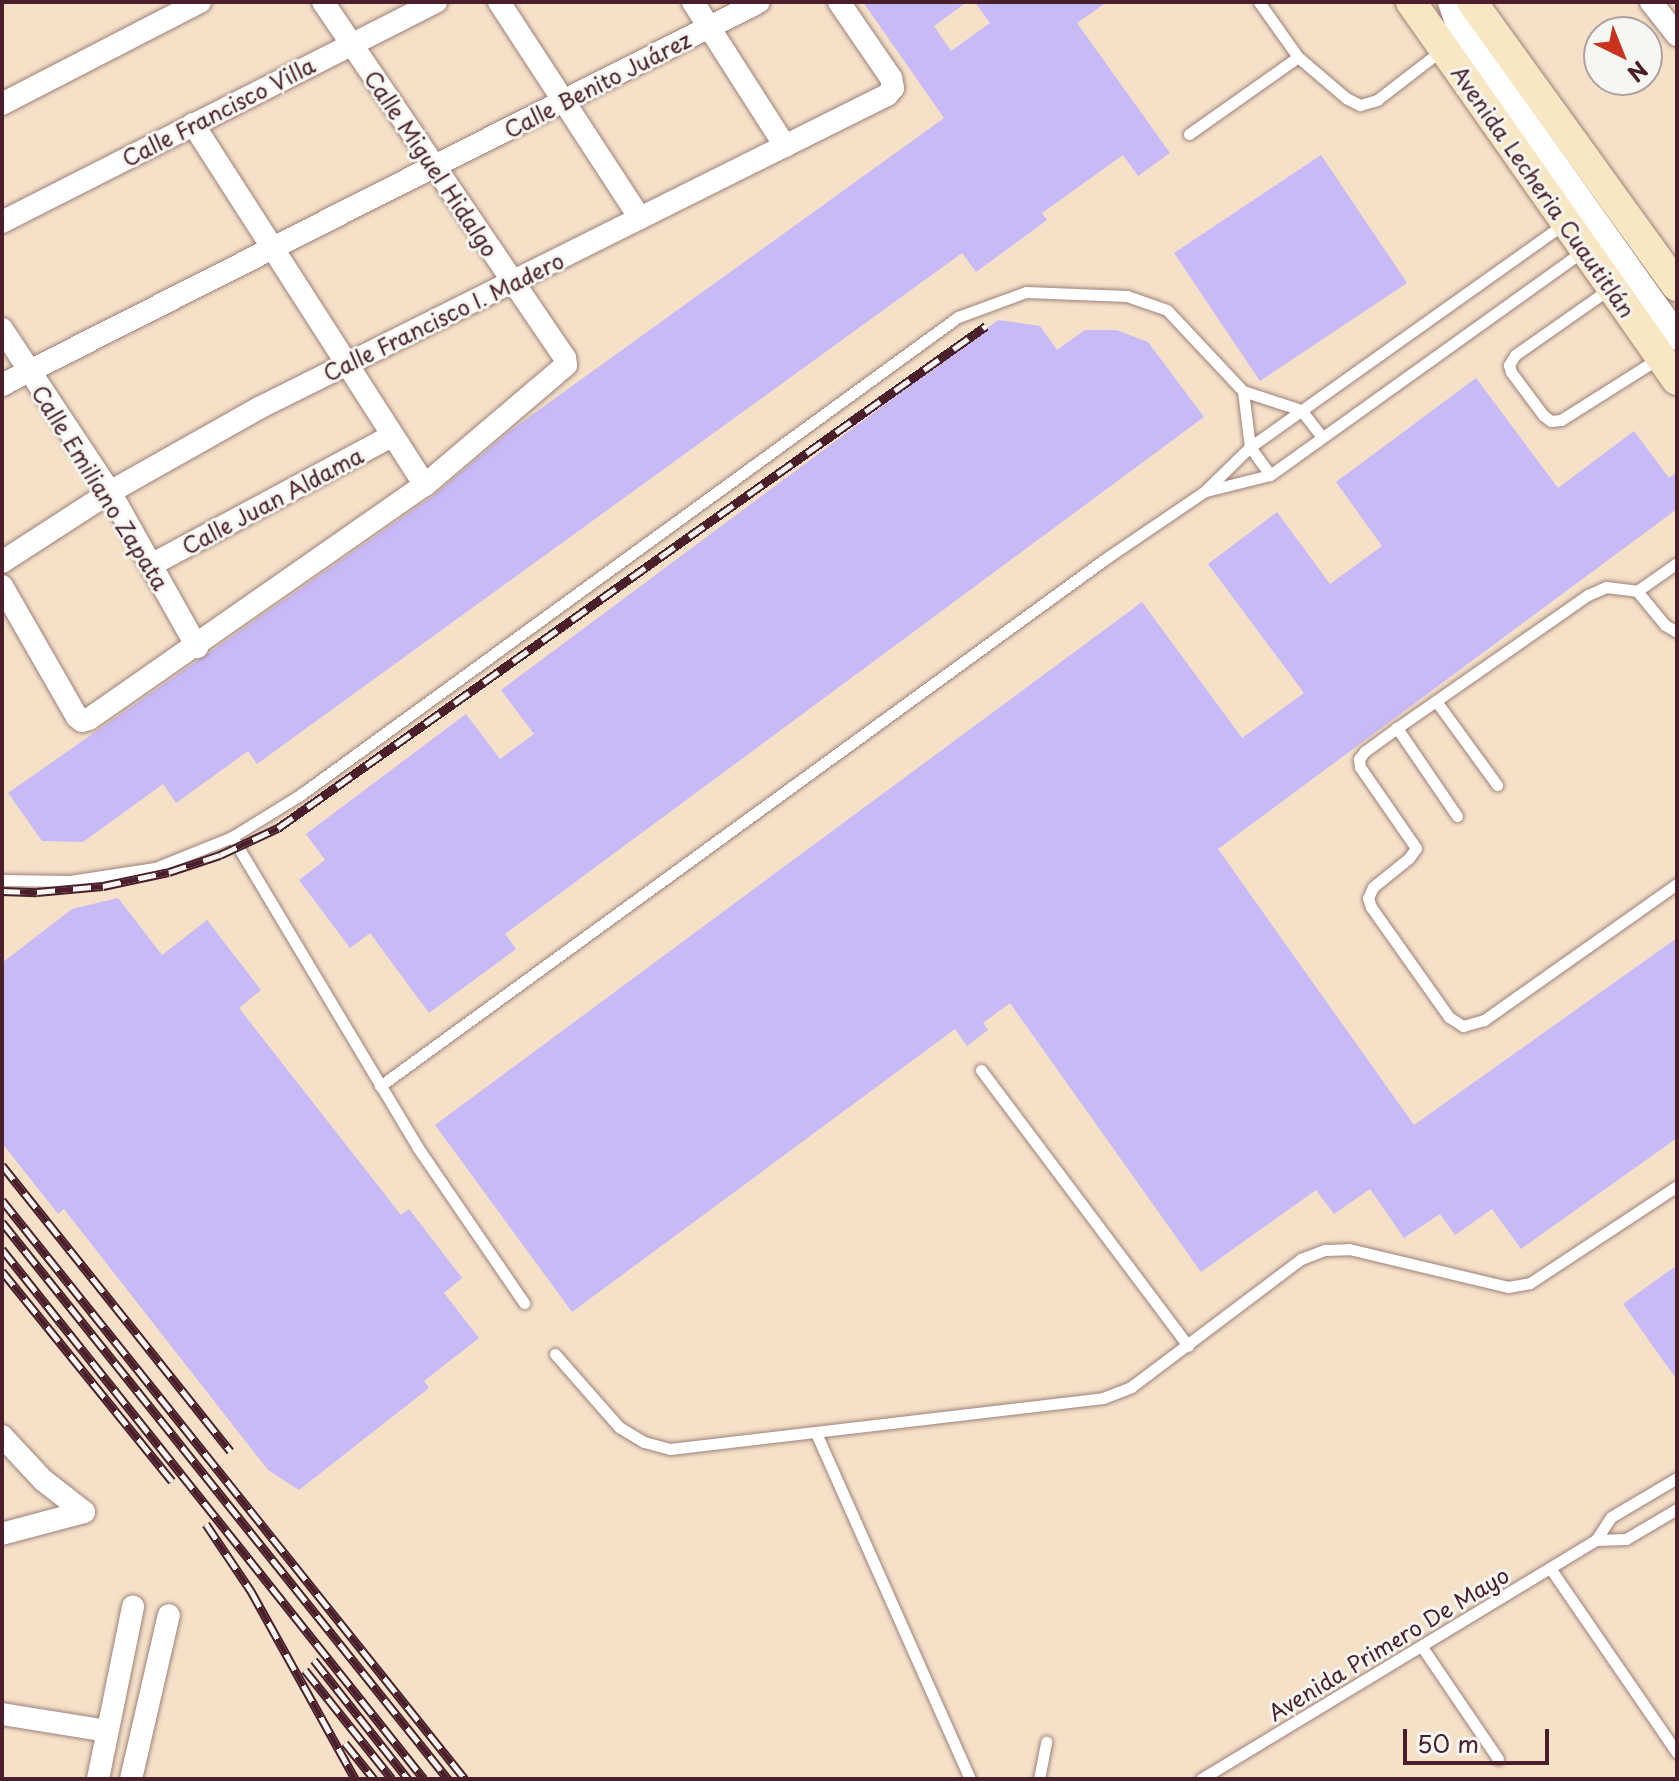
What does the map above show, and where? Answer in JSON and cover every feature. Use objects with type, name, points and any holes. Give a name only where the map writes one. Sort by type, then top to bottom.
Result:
[{"type":"main road","name":"Avenida Lecheria Cuautitlán","points":[[1411,2],[1612,287],[1672,358]]},
{"type":"main road","points":[[1472,2],[1677,286]]},
{"type":"street","points":[[2,104],[200,2]]},
{"type":"street","name":"Calle Miguel Hidalgo","points":[[323,2],[565,358],[566,365],[425,485]]},
{"type":"street","name":"Calle Francisco Villa","points":[[2,222],[436,2]]},
{"type":"street","points":[[499,2],[640,218]]},
{"type":"street","points":[[693,2],[785,146]]},
{"type":"street","name":"Calle Benito Juárez","points":[[434,166],[759,2]]},
{"type":"street","name":"Calle Francisco I. Madero","points":[[2,562],[110,492],[259,408],[887,95],[893,88],[891,78],[839,2]]},
{"type":"street","points":[[1451,2],[1462,34],[1672,358]]},
{"type":"street","points":[[1651,2],[1677,35]]},
{"type":"street","points":[[2,586],[82,721],[197,647],[425,485],[345,365],[193,124]]},
{"type":"street","points":[[2,385],[434,166]]},
{"type":"street","name":"Calle Emiliano Zapata","points":[[2,329],[110,492],[197,647]]},
{"type":"street","name":"Calle Juan Aldama","points":[[151,565],[392,436]]},
{"type":"street","points":[[2,1534],[84,1512],[4,1445]]},
{"type":"street","points":[[98,1779],[133,1607]]},
{"type":"street","points":[[131,1779],[155,1687],[169,1615]]},
{"type":"street","points":[[119,1677],[155,1687]]},
{"type":"street","points":[[2,1714],[107,1731]]},
{"type":"lane","points":[[1259,2],[1298,57],[1346,98],[1360,105],[1377,100],[1444,49]]},
{"type":"lane","points":[[1189,134],[1298,57]]},
{"type":"lane","points":[[380,1086],[1092,569],[1205,491],[1250,447],[1566,222]]},
{"type":"lane","points":[[1205,491],[1270,475],[1586,249]]},
{"type":"lane","points":[[1612,287],[1515,355],[1509,365],[1511,372],[1551,421],[1561,420],[1672,358]]},
{"type":"lane","points":[[2,880],[70,881],[155,868],[232,837],[300,795],[958,317],[1026,292],[1127,296],[1167,310],[1243,391],[1301,410],[1322,437]]},
{"type":"lane","points":[[1243,391],[1250,447],[1270,475]]},
{"type":"lane","points":[[1677,563],[1637,591],[1606,587],[1588,595],[1397,728],[1365,751],[1359,759],[1360,767],[1416,848],[1409,858],[1373,887],[1368,898],[1371,907],[1449,1017],[1463,1026],[1484,1020],[1677,884]]},
{"type":"lane","points":[[1637,591],[1665,625],[1677,632]]},
{"type":"lane","points":[[1436,701],[1497,785]]},
{"type":"lane","points":[[1397,728],[1457,816]]},
{"type":"lane","points":[[232,837],[380,1086],[524,1303]]},
{"type":"lane","points":[[981,1070],[1188,1346]]},
{"type":"lane","points":[[555,1354],[619,1427],[644,1442],[670,1449],[1103,1398],[1131,1387],[1301,1259],[1325,1250],[1349,1249],[1508,1287],[1530,1283],[1677,1186]]},
{"type":"lane","points":[[816,1433],[970,1779]]},
{"type":"lane","name":"Avenida Primero De Mayo","points":[[1201,1779],[1596,1540],[1611,1517],[1677,1478]]},
{"type":"lane","name":"Avenida Primero De Mayo","points":[[1596,1540],[1626,1539],[1677,1509]]},
{"type":"lane","points":[[1550,1568],[1677,1753]]},
{"type":"lane","points":[[1422,1647],[1498,1759]]},
{"type":"lane","points":[[1039,1779],[1046,1742]]},
{"type":"building","points":[[863,2],[967,2],[934,26],[951,51],[990,23],[975,2],[1107,2],[1077,23],[1170,153],[1138,176],[1123,155],[1042,213],[1047,220],[976,272],[962,253],[257,764],[248,751],[176,803],[163,784],[83,842],[42,841],[8,793],[433,496],[511,430],[944,118]]},
{"type":"building","points":[[1321,155],[1407,283],[1260,381],[1174,253]]},
{"type":"building","points":[[998,320],[1040,326],[1057,350],[1085,330],[1116,330],[1148,342],[1204,417],[505,934],[516,949],[429,1013],[370,933],[350,948],[299,880],[325,860],[306,834],[466,714],[500,759],[534,734],[501,690]]},
{"type":"building","points":[[1476,378],[1558,488],[1634,431],[1669,478],[1677,472],[1677,509],[1218,849],[1414,1125],[1677,938],[1677,1138],[1521,1249],[1492,1209],[1455,1235],[1440,1214],[1404,1238],[1370,1189],[1334,1214],[1316,1190],[1201,1272],[1010,1003],[983,1023],[988,1030],[967,1046],[955,1029],[572,1312],[435,1125],[1142,602],[1242,738],[1304,693],[1208,564],[1277,512],[1330,584],[1382,546],[1336,482]]},
{"type":"building","points":[[118,898],[162,955],[207,920],[261,990],[239,1008],[401,1215],[409,1209],[462,1278],[444,1293],[479,1338],[424,1381],[429,1388],[299,1490],[268,1470],[64,1209],[58,1214],[2,1143],[2,963],[72,909]]},
{"type":"building","points":[[1677,1265],[1677,1380],[1623,1304]]},
{"type":"railway","points":[[2,891],[37,892],[103,886],[169,872],[220,855],[278,828],[986,326]]},
{"type":"railway","points":[[2,1165],[230,1451]]},
{"type":"railway","points":[[2,1200],[465,1779]]},
{"type":"railway","points":[[2,1222],[448,1779]]},
{"type":"railway","points":[[2,1249],[424,1779]]},
{"type":"railway","points":[[2,1271],[172,1481]]},
{"type":"railway","points":[[206,1524],[251,1591],[355,1779]]},
{"type":"railway","points":[[314,1660],[408,1779]]},
{"type":"railway","points":[[305,1670],[392,1779]]},
{"type":"railway","points":[[345,1743],[374,1779]]}]
